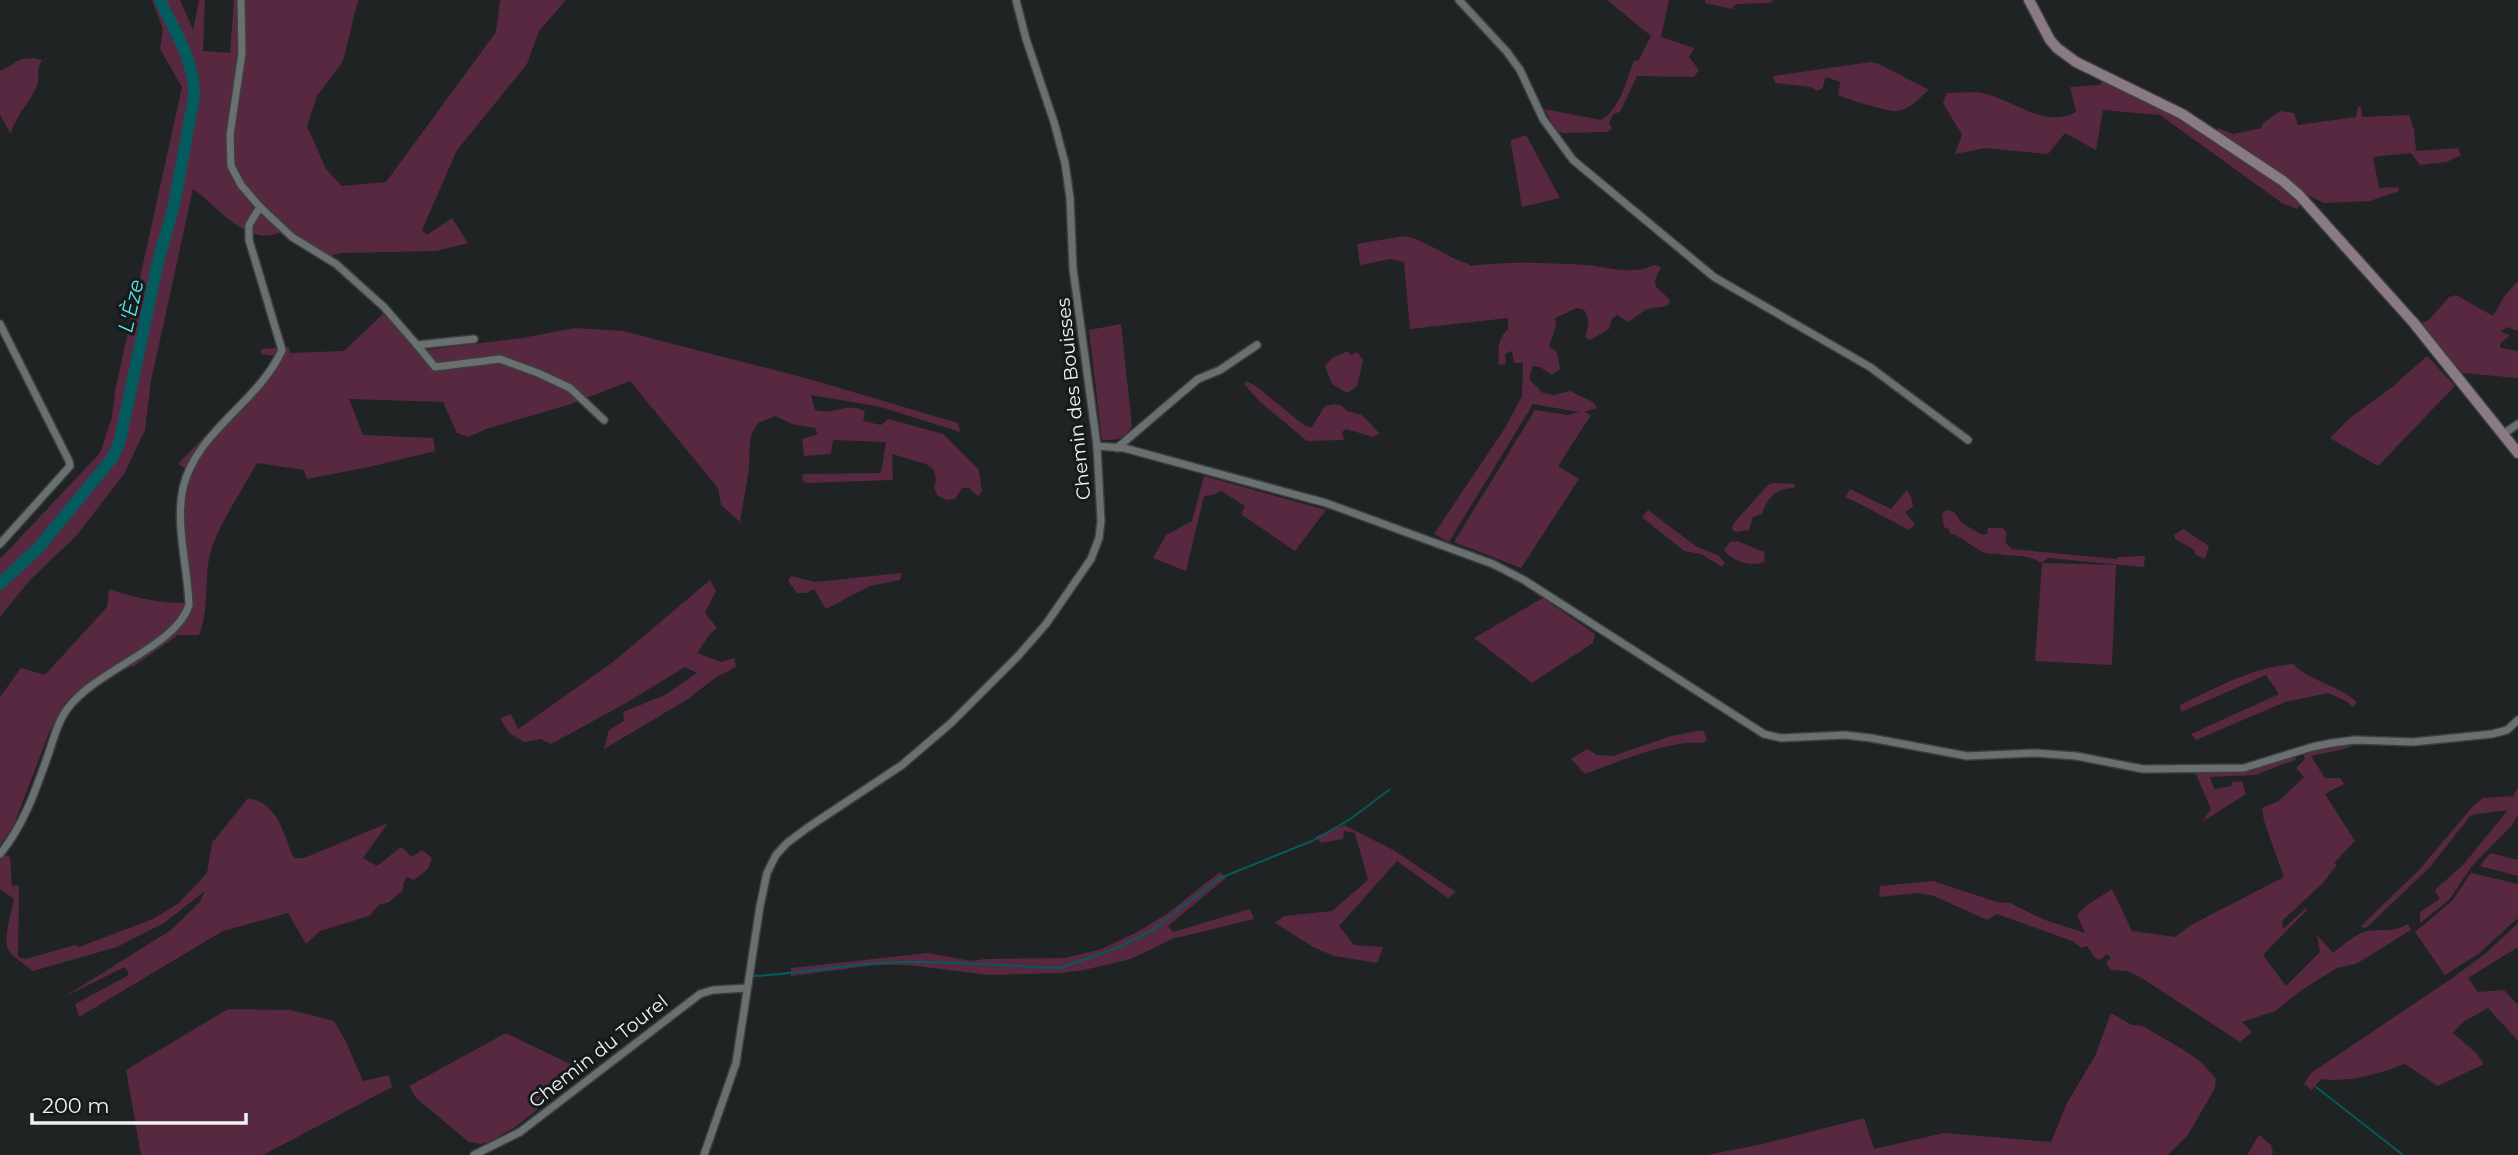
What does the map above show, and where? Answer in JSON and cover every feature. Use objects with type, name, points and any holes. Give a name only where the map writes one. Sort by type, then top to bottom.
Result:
[{"type":"street","points":[[241,0],[242,53],[230,135],[231,166],[241,185],[260,207],[292,237],[336,264],[384,307],[435,367],[500,359],[570,388],[604,420]]},
{"type":"street","name":"Chemin des Bouisses","points":[[704,1155],[736,1063],[765,884],[776,855],[807,828],[923,748],[1018,656],[1064,599],[1091,559],[1099,538],[1101,521],[1097,446],[1073,269],[1070,198],[1065,163],[1016,0]]},
{"type":"street","points":[[1459,0],[1520,70],[1544,119],[1573,160],[1714,277],[1870,367],[1968,440]]},
{"type":"street","points":[[2029,0],[2050,40],[2076,62],[2182,114],[2283,181],[2313,208],[2413,322],[2518,453]]},
{"type":"street","points":[[0,854],[13,838],[35,794],[59,723],[67,708],[100,678],[173,631],[186,617],[189,605],[182,523],[184,486],[203,447],[268,377],[282,350],[249,240],[249,225],[260,207]]},
{"type":"street","points":[[0,324],[70,463],[62,477],[0,544]]},
{"type":"street","points":[[417,345],[474,340]]},
{"type":"street","points":[[1117,448],[1198,379],[1220,370],[1257,345]]},
{"type":"street","points":[[2503,434],[2518,425]]},
{"type":"street","points":[[1097,446],[1117,448],[1326,503],[1493,564],[1524,580],[1766,734],[1781,738],[1834,735],[1871,738],[1967,756],[2035,753],[2076,756],[2143,769],[2244,768],[2333,743],[2355,740],[2413,742],[2492,734],[2507,730],[2518,720]]},
{"type":"street","name":"Chemin du Tourel","points":[[474,1155],[520,1132],[700,994],[713,990],[747,988]]},
{"type":"shaded area","points":[[152,0],[180,0],[193,30],[199,0],[205,0],[203,51],[230,53],[234,0],[358,0],[343,61],[317,96],[307,126],[326,169],[342,186],[386,182],[496,32],[500,0],[566,0],[539,31],[527,64],[457,150],[422,230],[427,235],[452,218],[468,243],[436,251],[341,253],[329,256],[287,229],[273,235],[248,231],[236,225],[193,189],[151,381],[145,430],[124,474],[77,535],[29,581],[0,617],[0,559],[100,453],[112,417],[115,391],[182,87],[160,49],[163,29]]},
{"type":"shaded area","points":[[1607,0],[1669,0],[1661,37],[1694,48],[1689,57],[1699,70],[1694,77],[1637,76],[1620,112],[1613,114],[1609,123],[1612,129],[1606,132],[1557,131],[1544,109],[1601,120],[1613,110],[1634,61],[1639,60],[1651,36]]},
{"type":"shaded area","points":[[1705,0],[1774,0],[1769,3],[1736,4],[1732,9],[1705,3]]},
{"type":"shaded area","points":[[22,59],[42,60],[38,70],[38,82],[11,134],[0,115],[0,71]]},
{"type":"shaded area","points":[[1871,62],[1929,90],[1906,108],[1891,111],[1838,95],[1840,82],[1826,77],[1822,89],[1817,91],[1811,87],[1775,83],[1773,76]]},
{"type":"shaded area","points":[[2103,80],[2188,122],[2265,173],[2302,202],[2297,209],[2282,203],[2160,115],[2103,110],[2096,150],[2065,133],[2048,154],[1985,148],[1955,154],[1962,135],[1943,103],[1947,93],[1986,94],[2042,116],[2065,116],[2076,112],[2070,87],[2100,85]]},
{"type":"shaded area","points":[[2361,106],[2362,117],[2409,115],[2414,129],[2416,151],[2458,148],[2461,155],[2447,162],[2420,165],[2411,153],[2373,157],[2379,188],[2398,187],[2399,191],[2370,201],[2324,203],[2305,194],[2281,173],[2217,132],[2218,128],[2233,134],[2262,128],[2262,124],[2280,111],[2294,113],[2298,125],[2356,117],[2358,107]]},
{"type":"shaded area","points":[[1526,135],[1560,198],[1522,207],[1511,140]]},
{"type":"shaded area","points":[[1404,236],[1471,266],[1542,263],[1621,270],[1638,270],[1654,265],[1661,267],[1655,284],[1670,301],[1667,306],[1647,309],[1628,322],[1617,315],[1612,319],[1609,329],[1590,340],[1585,337],[1588,320],[1584,310],[1577,308],[1555,318],[1556,326],[1549,346],[1557,352],[1560,369],[1552,375],[1533,366],[1529,379],[1543,393],[1554,395],[1570,391],[1593,402],[1597,408],[1584,412],[1591,415],[1558,466],[1579,479],[1521,568],[1454,542],[1535,410],[1568,415],[1579,412],[1533,404],[1449,542],[1434,534],[1505,428],[1522,396],[1523,363],[1514,363],[1512,351],[1505,354],[1506,364],[1499,365],[1499,346],[1508,329],[1508,318],[1410,329],[1404,262],[1390,259],[1360,265],[1357,244]]},
{"type":"shaded area","points":[[2518,281],[2518,331],[2506,327],[2501,332],[2510,335],[2500,344],[2501,348],[2518,351],[2518,378],[2461,373],[2419,324],[2429,320],[2449,297],[2456,295],[2493,316],[2505,295]]},
{"type":"shaded area","points":[[384,313],[408,340],[425,350],[522,338],[575,328],[623,331],[809,379],[958,423],[960,432],[881,407],[811,395],[815,410],[854,407],[865,412],[863,421],[881,425],[888,419],[943,434],[979,470],[982,492],[978,496],[969,488],[962,488],[955,499],[947,500],[938,496],[934,488],[934,470],[926,464],[892,454],[893,480],[806,483],[802,480],[803,474],[881,473],[886,442],[833,440],[831,454],[804,456],[802,439],[818,434],[815,428],[792,424],[775,416],[758,423],[752,433],[740,522],[721,505],[718,488],[630,381],[571,404],[486,429],[469,437],[457,433],[443,402],[349,399],[363,435],[433,438],[435,451],[307,479],[304,470],[257,463],[213,544],[208,567],[205,613],[199,635],[178,635],[134,666],[97,676],[69,698],[51,728],[13,827],[0,845],[0,697],[21,668],[45,675],[107,607],[109,589],[150,600],[192,602],[186,554],[184,503],[192,473],[178,464],[271,367],[276,356],[261,354],[261,349],[289,347],[290,353],[344,351]]},
{"type":"shaded area","points":[[1121,324],[1132,426],[1120,438],[1102,440],[1089,330]]},
{"type":"shaded area","points":[[1348,351],[1351,355],[1357,352],[1363,360],[1357,386],[1347,393],[1332,384],[1325,366],[1332,358]]},
{"type":"shaded area","points":[[2427,356],[2455,386],[2378,466],[2330,438],[2351,417],[2391,388]]},
{"type":"shaded area","points":[[1246,381],[1305,426],[1312,427],[1325,406],[1338,404],[1347,411],[1362,415],[1380,434],[1373,437],[1346,429],[1342,432],[1344,440],[1307,441],[1260,402],[1244,384]]},
{"type":"shaded area","points":[[1204,476],[1326,510],[1295,551],[1241,514],[1245,506],[1221,491],[1204,496],[1186,571],[1153,558],[1166,535],[1192,521]]},
{"type":"shaded area","points":[[1795,484],[1794,488],[1773,495],[1762,514],[1753,517],[1749,530],[1735,532],[1732,529],[1734,523],[1768,485]]},
{"type":"shaded area","points":[[1850,489],[1891,509],[1907,490],[1913,507],[1905,512],[1915,524],[1909,530],[1845,497]]},
{"type":"shaded area","points":[[1648,510],[1697,547],[1718,555],[1725,563],[1722,567],[1701,554],[1684,551],[1642,517]]},
{"type":"shaded area","points":[[1946,510],[1954,512],[1962,523],[1982,535],[1987,534],[1988,528],[2003,528],[2007,533],[2005,542],[2012,549],[2116,559],[2145,556],[2144,567],[2048,558],[2041,563],[2026,557],[1985,553],[1944,527],[1942,514]]},
{"type":"shaded area","points":[[2183,529],[2209,546],[2205,559],[2175,539],[2174,535]]},
{"type":"shaded area","points":[[1737,541],[1764,552],[1765,562],[1748,564],[1732,558],[1724,550],[1730,542]]},
{"type":"shaded area","points":[[2042,563],[2116,565],[2112,665],[2035,661]]},
{"type":"shaded area","points":[[902,573],[900,580],[870,586],[826,609],[814,589],[797,593],[788,581],[791,576],[815,582]]},
{"type":"shaded area","points":[[710,580],[716,591],[705,613],[717,628],[697,653],[721,662],[734,658],[736,667],[604,749],[609,730],[624,721],[623,712],[665,695],[697,673],[685,667],[551,744],[541,739],[524,742],[509,733],[500,718],[511,714],[518,729],[613,662]]},
{"type":"shaded area","points":[[1543,598],[1595,634],[1593,643],[1532,683],[1474,638]]},
{"type":"shaded area","points":[[2294,664],[2299,670],[2342,691],[2357,702],[2353,707],[2328,693],[2285,702],[2196,740],[2191,734],[2279,694],[2266,675],[2181,712],[2180,705],[2249,674]]},
{"type":"shaded area","points":[[1703,730],[1707,740],[1703,743],[1660,748],[1585,774],[1571,759],[1587,749],[1597,755],[1613,756],[1671,736]]},
{"type":"shaded area","points":[[2354,744],[2311,756],[2325,778],[2340,778],[2344,784],[2325,794],[2355,841],[2334,863],[2337,865],[2323,883],[2282,921],[2283,929],[2306,908],[2307,910],[2263,955],[2286,986],[2320,952],[2317,935],[2333,953],[2363,932],[2392,930],[2408,924],[2411,930],[2356,964],[2337,968],[2303,989],[2275,1011],[2242,1022],[2252,1032],[2240,1042],[2140,977],[2128,971],[2111,970],[2106,963],[2111,958],[2107,954],[2100,960],[2095,958],[2087,946],[2082,948],[2072,941],[1997,914],[1987,920],[1934,896],[1919,893],[1879,897],[1880,886],[1933,881],[1997,902],[2010,903],[2045,920],[2085,933],[2077,915],[2112,889],[2132,931],[2175,937],[2191,925],[2284,877],[2262,808],[2279,801],[2304,777],[2296,768],[2305,759],[2303,752],[2333,745]]},
{"type":"shaded area","points":[[2297,755],[2295,760],[2255,775],[2210,777],[2214,789],[2242,781],[2246,794],[2202,822],[2211,809],[2195,772],[2249,772]]},
{"type":"shaded area","points":[[2518,788],[2518,815],[2512,825],[2472,866],[2449,900],[2420,923],[2420,912],[2440,899],[2435,890],[2463,865],[2508,810],[2471,815],[2429,868],[2366,928],[2360,927],[2419,870],[2474,805],[2483,798],[2513,796]]},
{"type":"shaded area","points":[[248,798],[259,801],[273,813],[294,858],[304,858],[388,823],[363,858],[377,866],[401,847],[412,857],[422,850],[432,858],[428,869],[414,880],[407,877],[403,890],[388,903],[380,904],[369,916],[320,931],[306,944],[288,913],[223,931],[79,1017],[75,1004],[129,975],[125,967],[64,997],[171,930],[199,903],[205,891],[164,923],[117,947],[33,971],[8,949],[7,931],[14,899],[0,889],[0,853],[10,857],[12,886],[18,885],[18,957],[26,959],[75,945],[79,947],[153,919],[179,903],[207,873],[212,843]]},
{"type":"shaded area","points":[[1344,825],[1395,851],[1456,892],[1448,898],[1397,861],[1339,926],[1354,945],[1383,947],[1377,963],[1334,956],[1313,947],[1275,923],[1284,916],[1332,911],[1368,880],[1355,833],[1344,831],[1343,839],[1321,843],[1315,837]]},
{"type":"shaded area","points":[[2490,853],[2518,860],[2518,876],[2480,866]]},
{"type":"shaded area","points":[[1220,872],[1226,878],[1168,926],[1173,932],[1250,909],[1254,919],[1172,939],[1131,959],[1062,973],[989,975],[908,965],[876,965],[791,976],[791,968],[928,953],[971,961],[1065,958],[1102,949],[1141,930],[1168,913]]},
{"type":"shaded area","points":[[2471,873],[2518,884],[2518,918],[2478,954],[2445,975],[2415,932],[2452,901]]},
{"type":"shaded area","points":[[2518,923],[2518,947],[2468,978],[2478,992],[2504,990],[2518,1005],[2518,1041],[2488,1008],[2463,1022],[2453,1033],[2476,1053],[2484,1064],[2438,1086],[2405,1064],[2353,1079],[2321,1079],[2312,1090],[2304,1084],[2311,1073],[2485,954]]},
{"type":"shaded area","points":[[228,1009],[291,1010],[334,1021],[363,1081],[389,1075],[392,1087],[263,1155],[141,1155],[126,1070]]},
{"type":"shaded area","points":[[2111,1013],[2132,1025],[2143,1026],[2182,1049],[2200,1061],[2216,1079],[2215,1088],[2188,1135],[2168,1155],[1707,1155],[1763,1144],[1864,1118],[1874,1149],[1944,1133],[2051,1142],[2067,1103],[2095,1056]]},
{"type":"shaded area","points":[[506,1033],[576,1067],[578,1073],[566,1087],[515,1127],[491,1141],[481,1144],[469,1142],[416,1098],[409,1086]]},
{"type":"shaded area","points":[[2259,1135],[2271,1145],[2272,1155],[2247,1155]]},
{"type":"waterway","name":"L'Èze","points":[[0,584],[39,547],[113,457],[120,440],[158,262],[174,205],[194,97],[188,59],[160,0]]},
{"type":"waterway","points":[[754,976],[899,962],[1060,968],[1117,948],[1151,931],[1220,878],[1312,841],[1349,820],[1389,790]]},
{"type":"waterway","points":[[2316,1087],[2403,1155]]}]
